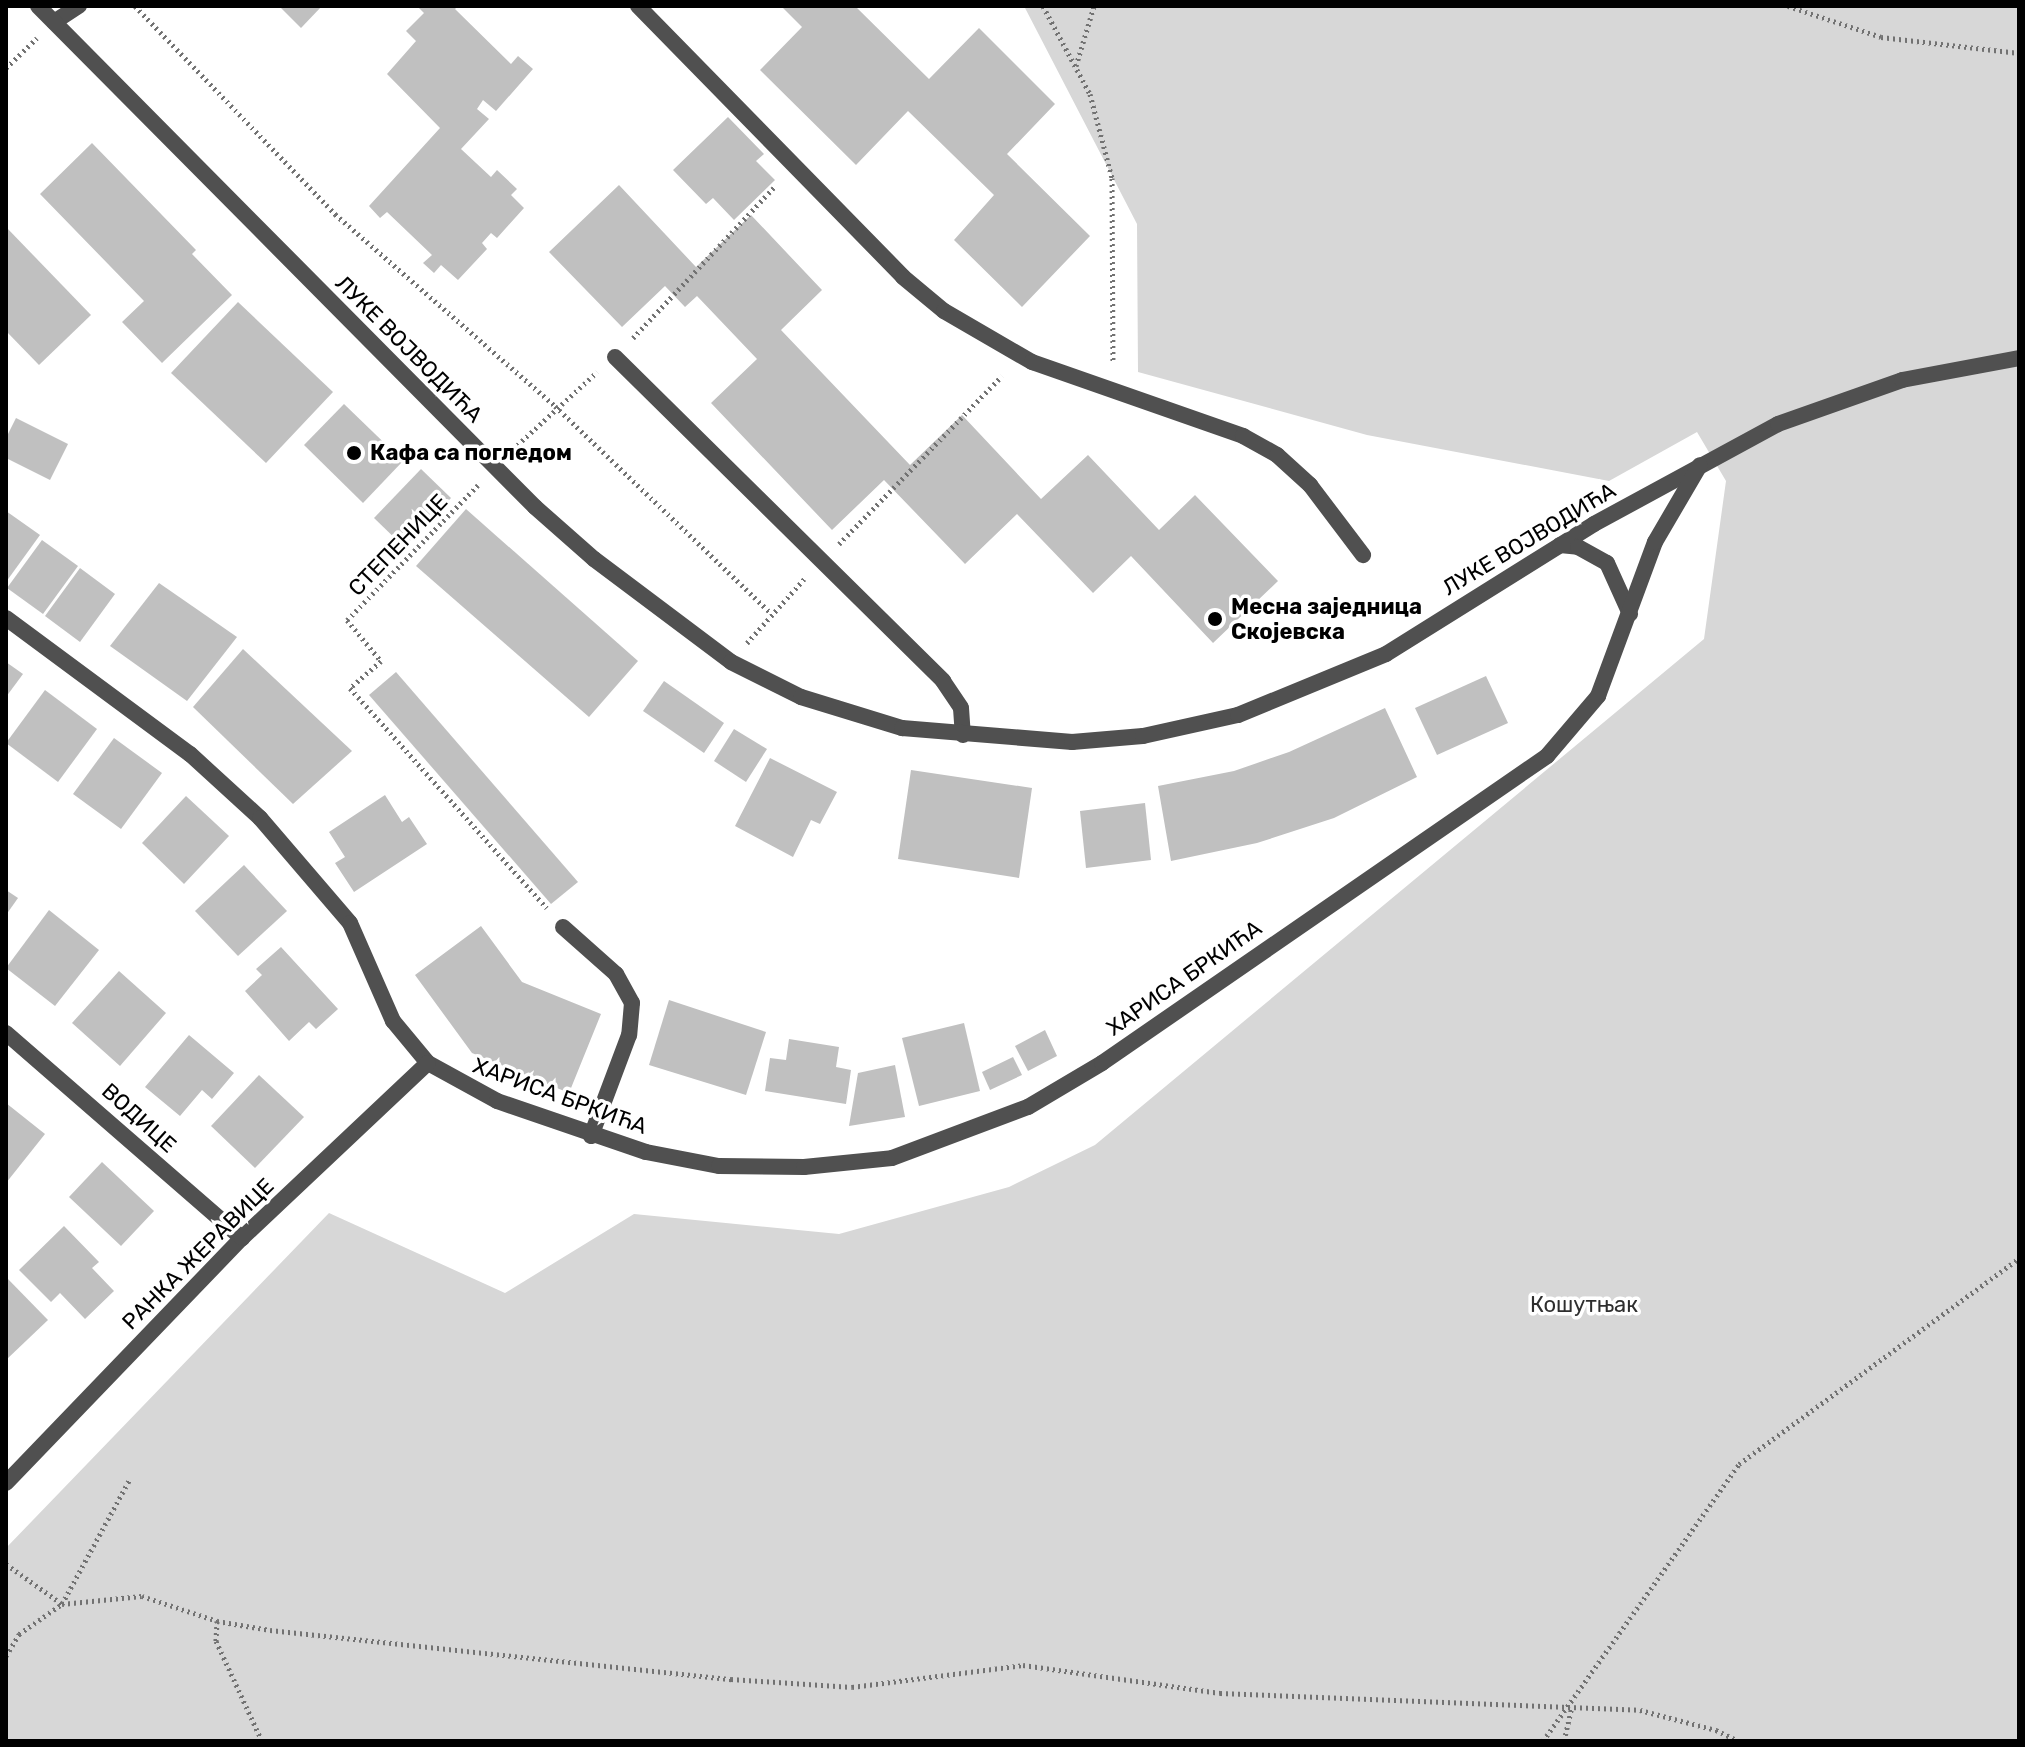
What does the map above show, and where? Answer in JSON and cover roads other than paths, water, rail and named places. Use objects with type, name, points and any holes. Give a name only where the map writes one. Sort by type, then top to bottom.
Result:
[{"type":"street","name":"ЛУКЕ ВОЈВОДИЋА","points":[[38,6],[495,467],[606,569],[731,662],[801,697],[902,728],[1072,742],[1143,736],[1238,715],[1386,654],[1703,460],[1818,406],[1974,363],[2019,358]]},
{"type":"street","points":[[54,22],[79,6]]},
{"type":"street","points":[[638,6],[903,277],[944,311],[1021,356],[1112,392],[1243,436],[1277,455],[1310,485],[1363,555]]},
{"type":"street","points":[[615,357],[954,694],[963,735]]},
{"type":"street","name":"ХАРИСА БРКИЋА","points":[[6,618],[190,754],[260,818],[350,923],[393,1021],[428,1063],[497,1101],[591,1136],[719,1166],[804,1167],[892,1158],[1028,1107],[1102,1063],[1547,756],[1598,696],[1655,542],[1703,460]]},
{"type":"street","points":[[1560,545],[1578,547],[1607,563],[1630,614]]},
{"type":"street","points":[[563,927],[616,974],[632,1003],[629,1035],[591,1136]]},
{"type":"street","name":"ВОДИЦЕ","points":[[6,1033],[242,1238]]},
{"type":"street","name":"РАНКА ЖЕРАВИЦЕ","points":[[6,1483],[242,1238],[428,1063]]},
{"type":"place","name":"Кафа са погледом","points":[[354,453]]},
{"type":"place","name":"Месна заједница Скојевска","points":[[1215,619]]},
{"type":"park label","name":"Кошутњак","points":[[1584,1305]]}]
